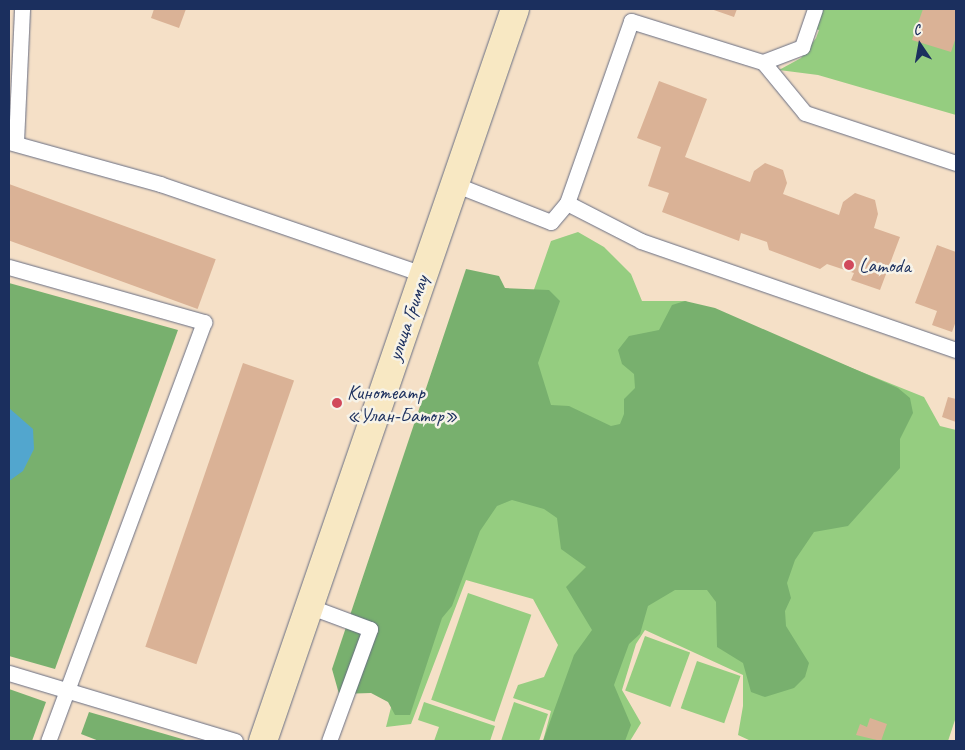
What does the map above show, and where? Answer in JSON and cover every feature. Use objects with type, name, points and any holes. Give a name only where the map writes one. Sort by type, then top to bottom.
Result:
[{"type":"street","name":"улица Гримау","points":[[264,741],[515,9]]},
{"type":"lane","points":[[22,9],[12,142],[160,184],[423,274]]},
{"type":"lane","points":[[763,62],[802,47],[816,9]]},
{"type":"lane","points":[[454,184],[551,222],[567,203],[633,15],[763,62],[806,113],[956,163]]},
{"type":"lane","points":[[567,203],[641,241],[956,350]]},
{"type":"lane","points":[[9,267],[204,322],[48,741]]},
{"type":"lane","points":[[311,606],[370,629],[329,741]]},
{"type":"lane","points":[[9,673],[235,741]]},
{"type":"green space","points":[[822,9],[956,9],[956,115],[818,75],[779,70],[801,58],[816,38],[819,30],[815,29]]},
{"type":"green space","points":[[578,232],[604,247],[631,274],[642,301],[685,301],[924,397],[940,426],[956,430],[956,717],[948,741],[751,741],[738,735],[743,706],[743,675],[645,630],[636,644],[622,690],[641,723],[630,741],[543,741],[551,711],[513,698],[518,685],[544,677],[558,645],[533,599],[466,580],[411,724],[386,727],[401,668],[551,241]]},
{"type":"green space","points":[[466,269],[499,276],[505,288],[549,290],[560,301],[538,363],[551,405],[569,406],[611,426],[620,424],[624,414],[624,399],[635,388],[634,374],[622,364],[618,350],[629,336],[659,330],[672,305],[685,301],[715,308],[898,388],[910,398],[913,413],[900,439],[900,468],[848,526],[814,532],[795,560],[787,583],[791,598],[785,611],[786,626],[809,663],[805,677],[794,688],[765,697],[751,692],[743,663],[717,647],[716,602],[707,590],[675,590],[648,606],[640,634],[629,644],[614,685],[631,725],[625,741],[543,741],[574,655],[592,630],[566,587],[586,567],[561,549],[557,518],[544,509],[512,500],[497,506],[480,531],[452,606],[442,618],[410,715],[395,715],[388,702],[371,693],[339,694],[332,669]]},
{"type":"green space","points":[[9,283],[178,330],[55,669],[9,656]]},
{"type":"green space","points":[[468,593],[531,615],[495,722],[431,700]]},
{"type":"green space","points":[[645,636],[690,652],[670,707],[625,691]]},
{"type":"green space","points":[[697,661],[740,676],[724,723],[681,708]]},
{"type":"green space","points":[[9,689],[46,702],[32,741],[9,741]]},
{"type":"green space","points":[[424,702],[495,726],[490,741],[434,741],[439,727],[418,720]]},
{"type":"green space","points":[[514,702],[548,714],[539,741],[501,741]]},
{"type":"green space","points":[[89,712],[189,741],[99,741],[81,734]]},
{"type":"water","points":[[9,408],[33,429],[34,449],[23,471],[9,481]]},
{"type":"building","points":[[154,9],[186,9],[179,28],[151,18]]},
{"type":"building","points":[[711,9],[737,9],[734,17]]},
{"type":"building","points":[[923,9],[956,9],[956,37],[951,52],[912,40]]},
{"type":"building","points":[[659,81],[707,99],[685,157],[750,182],[754,171],[765,163],[783,170],[787,183],[783,194],[839,215],[843,202],[855,193],[875,200],[878,214],[874,228],[900,237],[880,290],[851,280],[854,273],[827,264],[820,269],[769,250],[767,242],[741,233],[739,241],[662,212],[669,193],[648,186],[661,147],[637,138]]},
{"type":"building","points":[[9,184],[216,259],[198,309],[9,240]]},
{"type":"building","points":[[937,245],[956,252],[956,321],[952,332],[932,325],[937,311],[915,303]]},
{"type":"building","points":[[243,363],[294,381],[196,664],[145,647]]},
{"type":"building","points":[[948,397],[956,399],[956,422],[942,417]]},
{"type":"building","points":[[870,718],[887,724],[881,741],[856,735],[860,724],[867,727]]},
{"type":"place","name":"Lamoda","points":[[849,265]]},
{"type":"place","name":"Кинотеатр «Улан-Батор»","points":[[337,403]]}]
